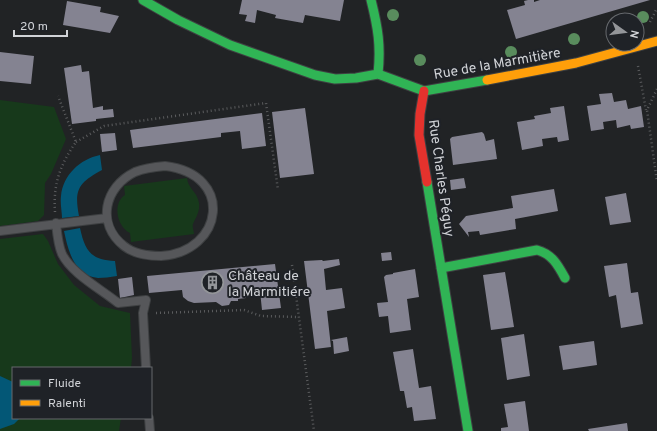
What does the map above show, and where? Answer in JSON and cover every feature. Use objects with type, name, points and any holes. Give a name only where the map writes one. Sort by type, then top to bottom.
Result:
[{"type":"street","points":[[143,0],[178,20],[230,45],[314,75],[336,79],[356,78],[378,74],[380,52],[377,24],[371,0]]},
{"type":"street","name":"Rue de la Marmitière","points":[[378,74],[424,91],[529,73],[590,59],[657,41]]},
{"type":"street","name":"Rue Charles Péguy","points":[[424,91],[420,114],[420,135],[468,431]]},
{"type":"street","points":[[441,268],[537,250],[544,252],[553,258],[565,278]]},
{"type":"lane","points":[[154,166],[175,167],[194,174],[207,187],[213,204],[212,222],[202,238],[186,249],[166,256],[145,255],[126,247],[113,234],[109,227],[107,218],[109,200],[118,184],[134,173],[154,166]]},
{"type":"lane","points":[[0,231],[107,218]]},
{"type":"lane","points":[[56,224],[62,254],[87,280],[118,303],[146,300],[143,313],[146,367]]},
{"type":"lane","points":[[149,419],[150,431]]},
{"type":"path","points":[[648,28],[657,8]]},
{"type":"path","points":[[637,63],[647,110],[657,182]]},
{"type":"path","points":[[647,110],[657,89]]},
{"type":"path","points":[[58,96],[76,142]]},
{"type":"path","points":[[56,224],[54,195],[60,168],[76,142],[104,126],[266,103],[278,190]]},
{"type":"path","points":[[292,265],[314,431]]},
{"type":"path","points":[[143,313],[244,310],[261,316],[299,317]]},
{"type":"green space","points":[[0,100],[54,107],[66,139],[51,174],[45,183],[44,215],[38,221],[0,226]]},
{"type":"green space","points":[[187,178],[189,185],[199,203],[198,212],[193,225],[194,234],[131,242],[130,233],[122,226],[117,209],[118,203],[125,195],[124,186]]},
{"type":"green space","points":[[43,234],[48,241],[58,264],[74,285],[100,306],[130,313],[131,367],[12,367],[12,419],[121,419],[119,431],[0,431],[0,239]]},
{"type":"water","points":[[100,155],[102,170],[83,183],[78,193],[77,200],[79,216],[62,218],[61,196],[65,181],[79,164]]},
{"type":"water","points":[[80,228],[84,243],[90,253],[100,259],[115,261],[117,276],[98,278],[90,276],[78,267],[70,254],[64,231]]},
{"type":"water","points":[[0,376],[12,382],[12,419],[19,419],[14,424],[0,429]]},
{"type":"building","points":[[242,0],[344,0],[340,21],[305,15],[303,23],[275,18],[276,15],[257,10],[255,23],[245,21],[247,15],[239,14]]},
{"type":"building","points":[[650,0],[516,39],[507,10],[525,5],[524,1]]},
{"type":"building","points":[[67,1],[101,7],[100,12],[119,16],[110,33],[63,25]]},
{"type":"building","points":[[0,52],[34,56],[31,84],[0,81]]},
{"type":"building","points":[[81,65],[82,72],[89,71],[93,108],[103,106],[103,110],[113,109],[114,117],[72,124],[64,68]]},
{"type":"building","points":[[612,93],[614,102],[626,100],[628,109],[641,106],[644,127],[631,129],[630,125],[617,128],[616,120],[603,122],[604,129],[591,131],[587,106],[601,104],[599,94]]},
{"type":"building","points":[[564,106],[569,140],[558,142],[557,137],[542,139],[543,146],[522,150],[517,122],[535,119],[534,116],[551,113],[550,108]]},
{"type":"building","points":[[305,108],[314,174],[280,178],[272,112]]},
{"type":"building","points":[[262,113],[266,146],[242,149],[240,131],[221,133],[221,137],[133,148],[130,130]]},
{"type":"building","points":[[482,132],[486,141],[494,139],[497,159],[453,165],[450,139],[452,137]]},
{"type":"building","points":[[115,133],[117,150],[102,152],[100,134]]},
{"type":"building","points":[[464,178],[466,188],[451,190],[450,180]]},
{"type":"building","points":[[554,189],[558,211],[515,219],[516,229],[480,235],[479,231],[468,232],[469,237],[459,224],[466,216],[513,208],[511,196]]},
{"type":"building","points":[[626,193],[631,222],[610,225],[605,197]]},
{"type":"building","points":[[391,252],[392,260],[382,261],[381,253]]},
{"type":"building","points":[[339,259],[340,265],[324,269],[326,290],[342,288],[345,308],[327,311],[331,347],[315,349],[304,261]]},
{"type":"building","points":[[627,263],[631,293],[638,292],[643,324],[621,328],[616,295],[609,297],[604,266]]},
{"type":"building","name":"Château de la Marmitiére","points":[[275,264],[281,308],[262,310],[260,291],[246,292],[246,298],[238,299],[238,301],[231,301],[229,305],[222,306],[216,302],[194,303],[188,301],[183,297],[182,290],[149,293],[147,276]]},
{"type":"building","points":[[415,269],[419,297],[407,299],[411,330],[390,333],[388,316],[379,317],[377,303],[388,302],[384,277],[393,273]]},
{"type":"building","points":[[505,272],[514,327],[491,330],[483,275]]},
{"type":"building","points":[[132,277],[134,295],[120,298],[118,279]]},
{"type":"building","points":[[524,334],[530,376],[507,380],[501,338]]},
{"type":"building","points":[[347,337],[349,351],[334,354],[333,341],[331,340]]},
{"type":"building","points":[[594,341],[597,365],[563,370],[559,346]]},
{"type":"building","points":[[413,349],[419,388],[431,386],[436,419],[414,421],[412,407],[407,408],[404,391],[400,391],[393,352]]},
{"type":"building","points":[[525,401],[529,431],[501,431],[501,428],[508,427],[504,404]]},
{"type":"building","points":[[627,423],[628,431],[589,431],[588,429]]},
{"type":"traffic: fast","points":[[143,0],[178,20],[230,45],[315,75],[335,79],[356,78],[378,74],[424,91],[487,80]]},
{"type":"traffic: fast","points":[[371,0],[378,37],[378,74]]},
{"type":"traffic: fast","points":[[427,182],[468,431]]},
{"type":"traffic: fast","points":[[441,268],[537,250],[551,257],[565,278]]},
{"type":"traffic: slow","points":[[487,80],[576,63],[657,41]]},
{"type":"traffic: jam","points":[[424,91],[420,114],[419,135],[427,182]]},
{"type":"place","name":"Château de la Marmitiére","points":[[213,283]]}]
